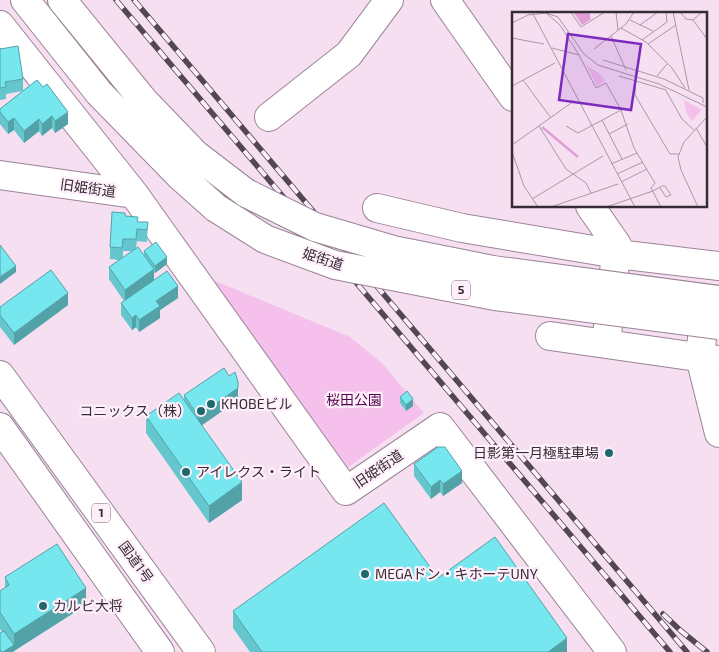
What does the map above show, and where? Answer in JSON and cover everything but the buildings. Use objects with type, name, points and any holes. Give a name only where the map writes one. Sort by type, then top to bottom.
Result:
[{"type":"main road","name":"姫街道","points":[[25,0],[99,94],[180,176],[216,208],[265,239],[335,265],[496,296],[719,325]]},
{"type":"main road","name":"姫街道","points":[[62,0],[144,101],[194,154],[246,193],[315,227],[393,250],[493,270],[719,300]]},
{"type":"main road","points":[[269,117],[349,54],[389,0]]},
{"type":"main road","points":[[445,0],[512,95]]},
{"type":"main road","points":[[0,25],[134,194]]},
{"type":"main road","name":"旧姫街道","points":[[0,175],[134,194],[346,491],[440,427],[612,652]]},
{"type":"main road","points":[[377,208],[462,228],[617,254],[715,266],[710,359],[719,433]]},
{"type":"main road","points":[[591,208],[617,244],[606,344]]},
{"type":"main road","points":[[550,336],[710,359]]},
{"type":"main road","name":"国道1号","points":[[0,375],[201,652]]},
{"type":"main road","name":"1","points":[[0,428],[152,649]]},
{"type":"green space","name":"桜田公園","points":[[213,280],[350,337],[382,363],[424,413],[347,468]]},
{"type":"railway","points":[[116,0],[670,652]]},
{"type":"railway","points":[[134,0],[687,652]]},
{"type":"railway","points":[[663,614],[707,652]]},
{"type":"place","name":"KHOBEビル","points":[[211,404]]},
{"type":"place","name":"コニックス（株）","points":[[201,411]]},
{"type":"place","name":"日影第一月極駐車場","points":[[609,453]]},
{"type":"place","name":"アイレクス・ライト","points":[[186,472]]},
{"type":"place","name":"MEGAドン・キホーテUNY","points":[[365,574]]},
{"type":"place","name":"カルビ大将","points":[[43,606]]}]
